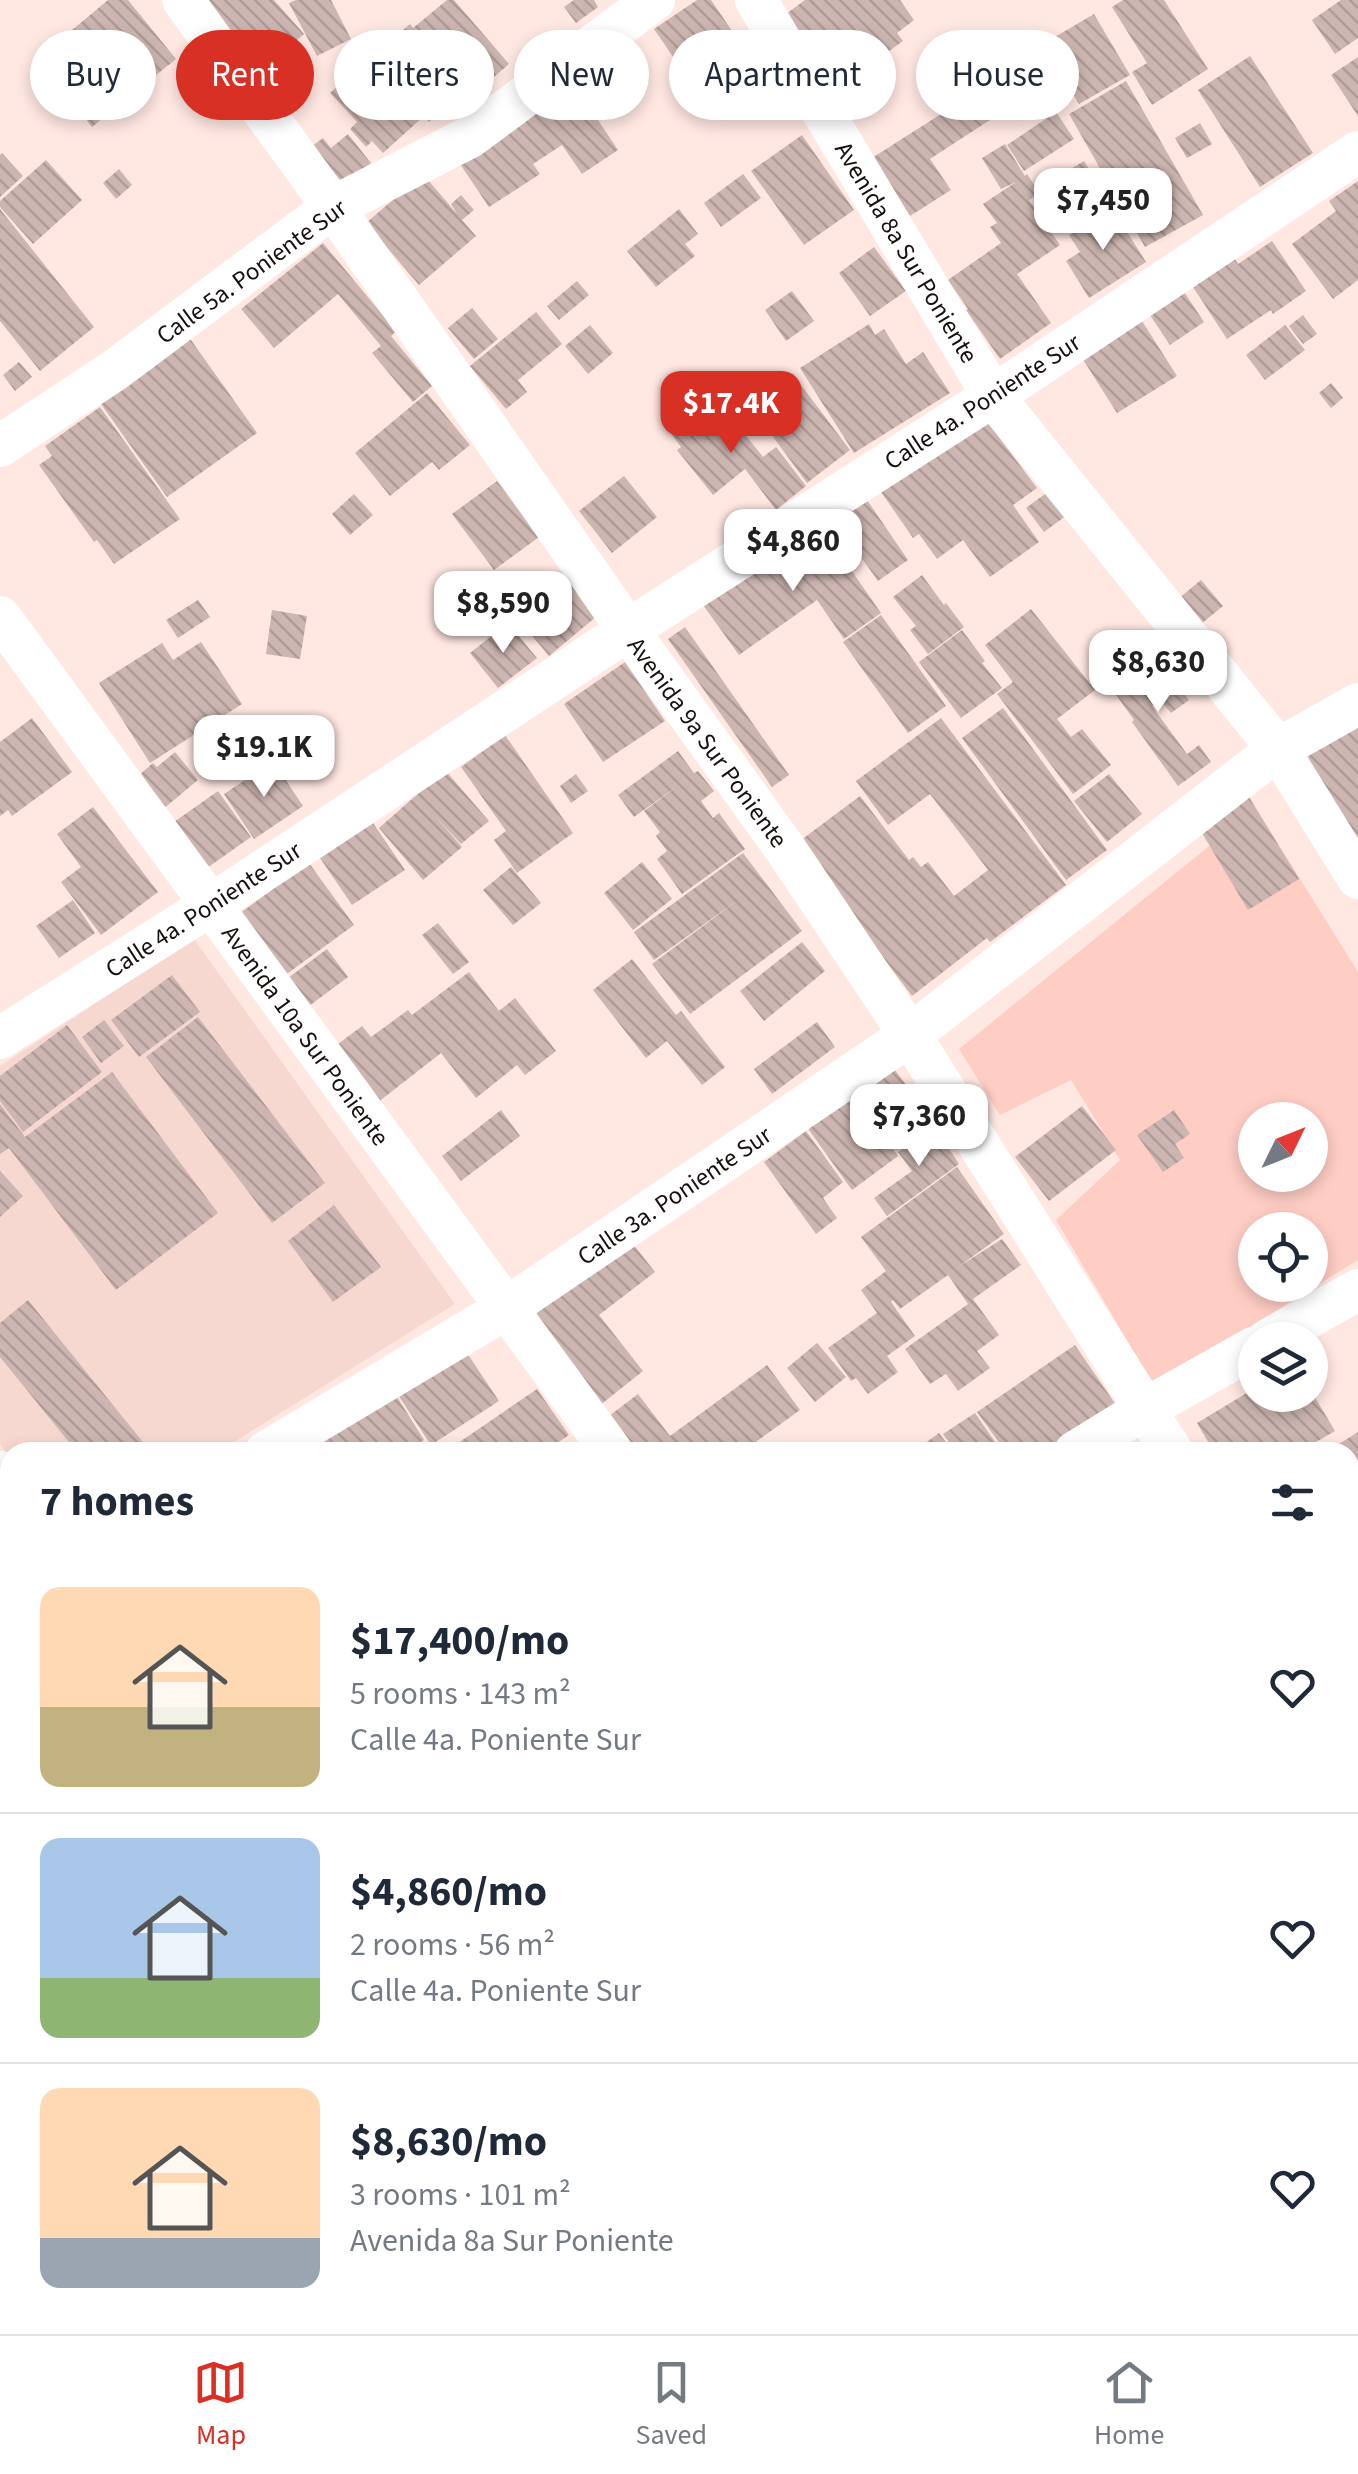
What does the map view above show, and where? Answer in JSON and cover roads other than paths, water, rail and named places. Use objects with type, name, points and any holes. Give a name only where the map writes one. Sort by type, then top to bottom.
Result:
[{"type":"street","name":"Avenida 9a Sur Poniente","points":[[183,0],[334,207],[786,850],[910,1035],[1165,1442]]},
{"type":"street","name":"Calle 5a. Poniente Sur","points":[[0,446],[116,370],[334,207],[470,137],[654,0]]},
{"type":"street","name":"Avenida 8a Sur Poniente","points":[[756,0],[993,396],[1278,749],[1358,878]]},
{"type":"street","name":"Calle 4a. Poniente Sur","points":[[0,1038],[993,396],[1358,152]]},
{"type":"street","name":"Avenida 10a Sur Poniente","points":[[0,617],[605,1442]]},
{"type":"street","name":"Calle 3a. Poniente Sur","points":[[283,1442],[505,1309],[910,1035],[1278,749],[1358,704]]},
{"type":"street","points":[[1300,1322],[1358,1290]]},
{"type":"street","points":[[1091,1442],[1238,1357]]}]
